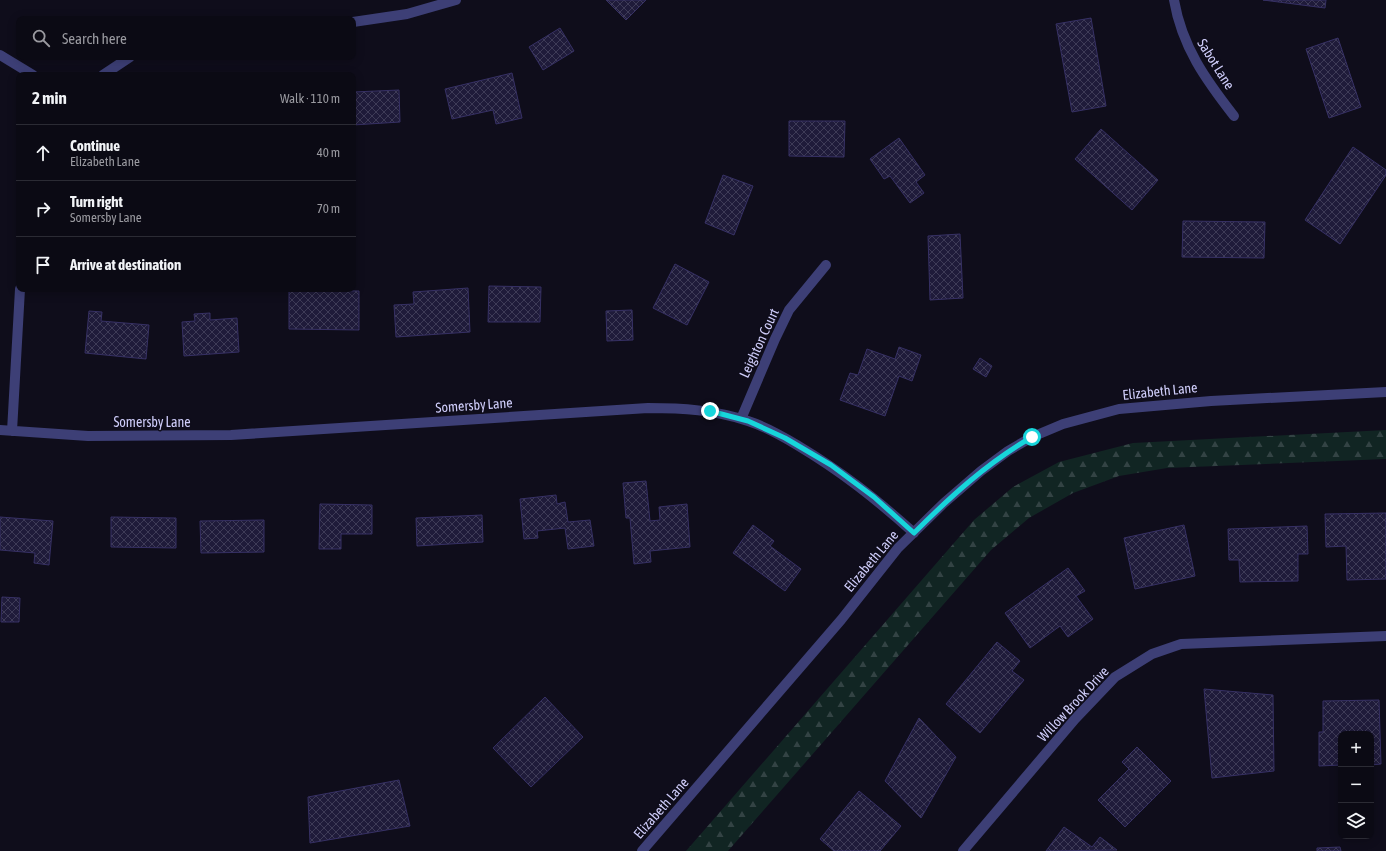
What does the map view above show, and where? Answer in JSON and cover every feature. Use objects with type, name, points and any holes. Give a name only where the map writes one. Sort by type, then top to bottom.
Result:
[{"type":"street","points":[[356,22],[407,14],[456,0]]},
{"type":"street","name":"Sabot Lane","points":[[1174,0],[1187,46],[1205,79],[1234,116]]},
{"type":"street","points":[[0,55],[28,72]]},
{"type":"street","points":[[108,72],[126,60]]},
{"type":"street","name":"Leighton Court","points":[[741,419],[789,310],[826,265]]},
{"type":"street","points":[[12,431],[20,292]]},
{"type":"street","name":"Elizabeth Lane","points":[[642,851],[841,620],[898,548],[944,503],[981,471],[1008,451],[1032,437],[1089,416],[1119,409],[1161,404],[1386,392]]},
{"type":"street","name":"Somersby Lane","points":[[0,430],[88,436],[231,435],[648,408],[683,408],[710,411],[741,419],[785,438],[831,465],[874,497],[914,533]]},
{"type":"street","name":"Willow Brook Drive","points":[[963,851],[1075,720],[1115,677],[1152,654],[1181,644],[1386,636]]},
{"type":"green space","points":[[1386,430],[1386,459],[1167,468],[1119,476],[1073,493],[1029,518],[991,550],[728,851],[686,851],[974,520],[1013,487],[1059,462],[1133,443]]},
{"type":"building","points":[[606,0],[646,0],[626,20]]},
{"type":"building","points":[[1263,0],[1326,0],[1325,8]]},
{"type":"building","points":[[1091,18],[1106,106],[1072,112],[1056,24]]},
{"type":"building","points":[[560,28],[574,51],[543,70],[529,47]]},
{"type":"building","points":[[1338,38],[1361,107],[1329,118],[1306,49]]},
{"type":"building","points":[[512,73],[522,118],[496,124],[493,110],[452,119],[445,89]]},
{"type":"building","points":[[399,90],[400,122],[356,125],[356,92]]},
{"type":"building","points":[[789,121],[845,121],[844,157],[789,156]]},
{"type":"building","points":[[1101,129],[1158,180],[1132,210],[1075,159]]},
{"type":"building","points":[[899,138],[925,175],[916,182],[924,193],[910,203],[890,176],[884,179],[870,159]]},
{"type":"building","points":[[1353,147],[1386,170],[1386,175],[1340,244],[1305,220]]},
{"type":"building","points":[[723,175],[753,186],[734,235],[705,223]]},
{"type":"building","points":[[1183,221],[1265,222],[1264,258],[1182,257]]},
{"type":"building","points":[[960,234],[963,298],[930,300],[928,236]]},
{"type":"building","points":[[675,264],[709,282],[687,325],[653,308]]},
{"type":"building","points":[[489,286],[541,287],[540,322],[488,322]]},
{"type":"building","points":[[468,288],[470,332],[396,337],[394,305],[414,304],[413,292]]},
{"type":"building","points":[[359,291],[359,330],[289,329],[289,292]]},
{"type":"building","points":[[632,310],[633,340],[607,341],[606,311]]},
{"type":"building","points":[[89,311],[102,312],[101,321],[149,325],[146,359],[85,353]]},
{"type":"building","points":[[210,313],[210,320],[237,318],[239,352],[184,356],[182,322],[195,321],[194,314]]},
{"type":"building","points":[[899,347],[921,355],[912,381],[899,376],[885,416],[840,400],[850,373],[858,375],[867,349],[895,359]]},
{"type":"building","points":[[980,358],[992,366],[986,377],[973,369]]},
{"type":"building","points":[[646,481],[650,521],[660,520],[659,507],[687,504],[690,547],[650,551],[651,562],[634,564],[630,518],[626,518],[623,483]]},
{"type":"building","points":[[556,495],[557,504],[565,502],[568,522],[590,520],[594,546],[568,549],[565,528],[537,531],[538,538],[524,539],[520,499]]},
{"type":"building","points":[[320,504],[372,505],[372,534],[341,534],[341,549],[319,549]]},
{"type":"building","points":[[1386,513],[1386,579],[1347,580],[1346,546],[1326,547],[1325,514]]},
{"type":"building","points":[[482,515],[483,542],[417,546],[416,518]]},
{"type":"building","points":[[0,517],[53,521],[49,565],[34,563],[35,553],[0,550]]},
{"type":"building","points":[[111,517],[176,518],[176,548],[111,547]]},
{"type":"building","points":[[264,520],[264,552],[201,553],[200,521]]},
{"type":"building","points":[[753,525],[774,541],[770,546],[801,569],[785,591],[733,553]]},
{"type":"building","points":[[1184,525],[1195,576],[1135,589],[1124,538]]},
{"type":"building","points":[[1307,526],[1308,554],[1298,554],[1298,581],[1240,582],[1239,560],[1229,560],[1228,529]]},
{"type":"building","points":[[1068,568],[1085,591],[1076,596],[1093,619],[1068,637],[1060,626],[1030,648],[1005,613]]},
{"type":"building","points":[[2,597],[20,598],[19,622],[1,622]]},
{"type":"building","points":[[997,642],[1020,661],[1012,671],[1024,680],[980,733],[946,704]]},
{"type":"building","points":[[1204,689],[1273,695],[1274,771],[1212,778]]},
{"type":"building","points":[[545,697],[583,737],[531,787],[493,748]]},
{"type":"building","points":[[1379,700],[1381,764],[1374,765],[1374,731],[1338,731],[1338,765],[1319,766],[1319,732],[1323,732],[1323,701]]},
{"type":"building","points":[[919,718],[956,757],[921,818],[885,781]]},
{"type":"building","points":[[1137,747],[1171,781],[1125,827],[1098,800],[1129,769],[1122,762]]},
{"type":"building","points":[[399,780],[410,826],[310,843],[308,797]]},
{"type":"building","points":[[859,791],[901,826],[880,851],[834,851],[820,839]]},
{"type":"building","points":[[1064,827],[1092,847],[1100,837],[1117,850],[1046,851]]},
{"type":"building","points":[[1340,847],[1341,851],[1317,851],[1317,848]]},
{"type":"route","points":[[710,411],[748,421],[785,438],[831,465],[874,497],[914,533],[944,503],[981,471],[1008,451],[1032,437]]}]
